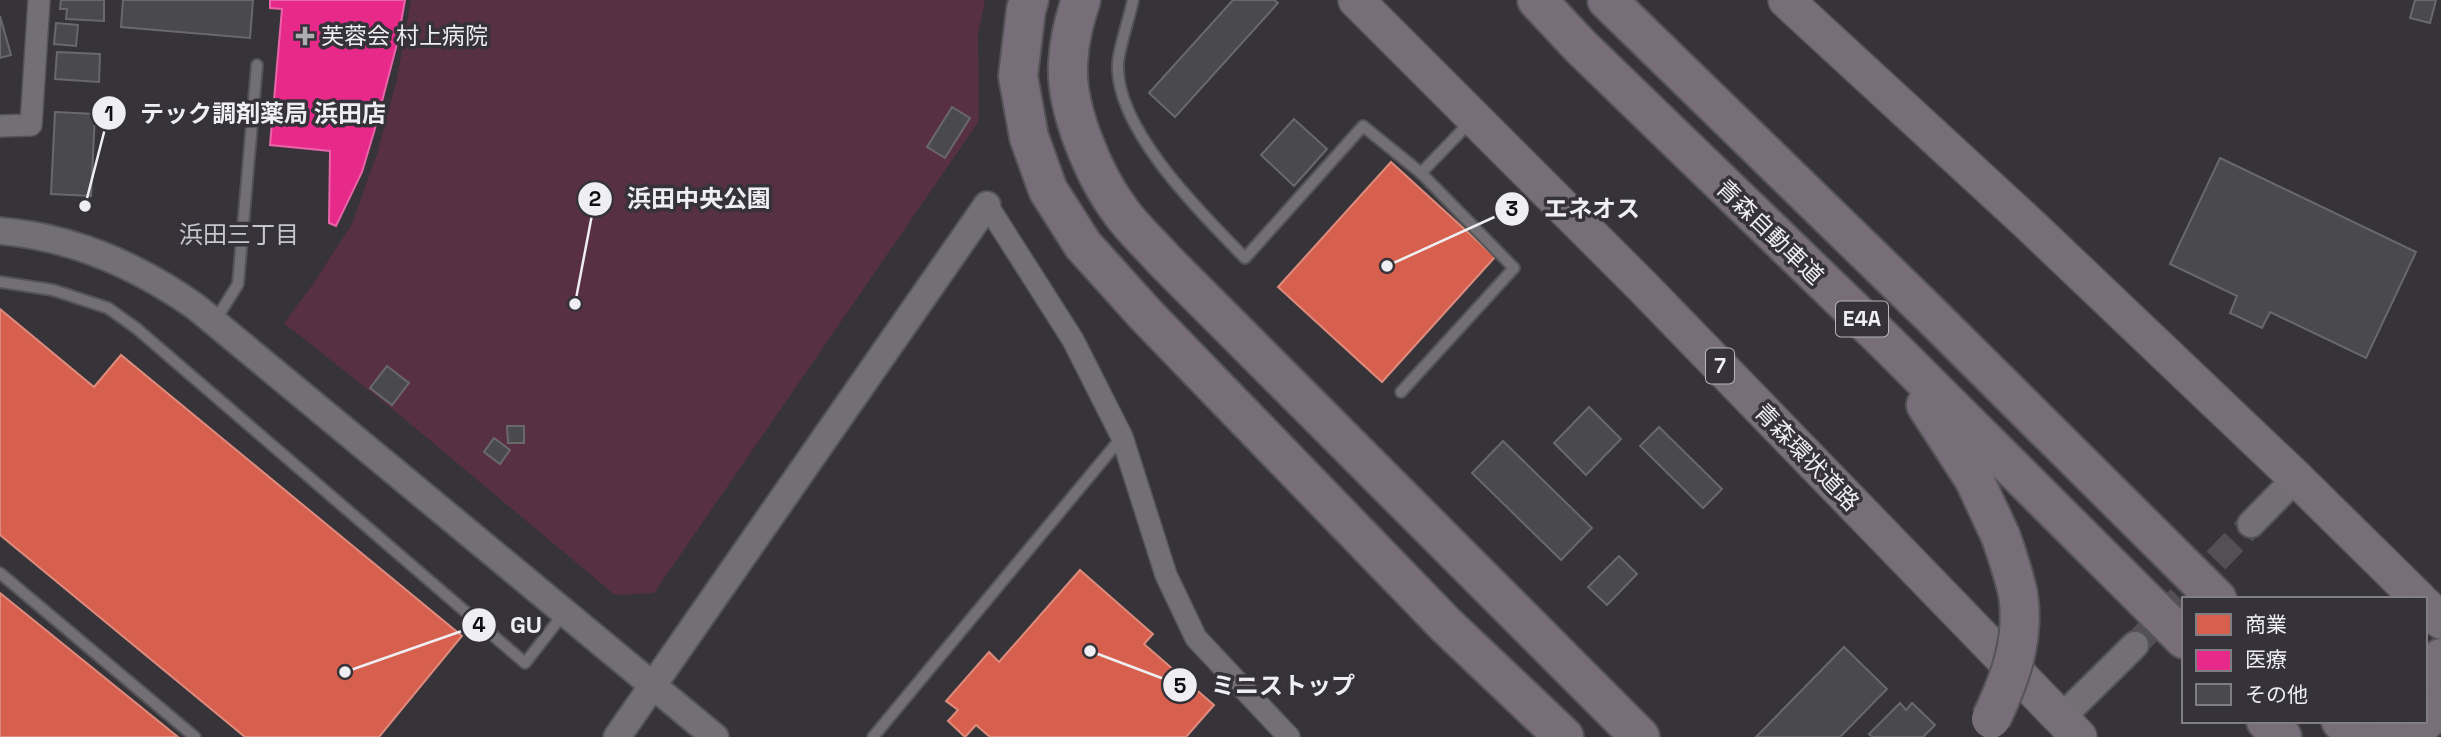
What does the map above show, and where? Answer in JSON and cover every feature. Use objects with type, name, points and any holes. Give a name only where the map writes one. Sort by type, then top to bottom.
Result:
[{"type":"highway","points":[[1029,0],[1018,76],[1029,137],[1048,190],[1083,245],[1146,315],[1418,596],[1564,737]]},
{"type":"highway","points":[[1081,0],[1075,19],[1068,65],[1074,116],[1090,161],[1120,212],[1164,260],[1640,737]]},
{"type":"highway","name":"青森環状道路","points":[[1356,0],[1652,297],[2070,728]]},
{"type":"highway","name":"青森自動車道","points":[[1537,0],[1600,66],[1885,341],[2182,637]]},
{"type":"highway","name":"E4A","points":[[1608,0],[2215,597]]},
{"type":"highway","points":[[1786,0],[2018,214],[2296,478],[2416,597]]},
{"type":"highway","points":[[1933,317],[2244,597]]},
{"type":"highway","points":[[1885,341],[1974,479],[2001,537],[2018,595],[2019,636],[2011,677],[1985,728]]},
{"type":"highway","points":[[2427,607],[2441,621]]},
{"type":"highway","points":[[2427,672],[2441,658]]},
{"type":"highway","points":[[2427,719],[2441,705]]},
{"type":"highway","points":[[2268,723],[2281,737]]},
{"type":"highway","points":[[2343,723],[2357,737]]},
{"type":"highway","points":[[2363,737],[2376,723]]},
{"type":"highway","points":[[2388,723],[2406,737],[2423,723]]},
{"type":"street","points":[[0,126],[31,125],[39,0]]},
{"type":"street","points":[[617,737],[987,205],[1073,340],[1122,437],[1166,575],[1196,638],[1289,737]]},
{"type":"street","points":[[0,231],[47,239],[112,259],[169,288],[215,321],[715,737]]},
{"type":"street","points":[[2251,524],[2296,478]]},
{"type":"street","points":[[2070,728],[2135,645]]},
{"type":"lane","points":[[1133,0],[1118,64],[1125,107],[1183,195],[1245,258],[1363,126],[1421,173],[1514,268],[1401,392]]},
{"type":"lane","points":[[215,321],[239,284],[257,65]]},
{"type":"lane","points":[[1421,173],[1474,118]]},
{"type":"lane","points":[[0,282],[53,290],[108,308],[136,328],[525,663],[565,612]]},
{"type":"lane","points":[[873,737],[1122,437]]},
{"type":"lane","points":[[0,573],[195,737]]},
{"type":"shaded area","points":[[411,0],[985,0],[978,33],[979,121],[654,593],[615,595],[395,411],[284,323],[352,224],[377,154],[397,79]]},
{"type":"building: 商業","points":[[1391,162],[1495,257],[1382,382],[1278,287]]},
{"type":"building: 商業","points":[[0,309],[94,387],[121,355],[462,636],[379,737],[245,737],[0,535]]},
{"type":"building: 商業","points":[[1080,570],[1153,634],[1144,644],[1214,705],[1186,737],[990,737],[976,725],[965,737],[948,721],[958,710],[946,701],[989,652],[999,662]]},
{"type":"building: 商業","points":[[0,593],[178,737],[0,737]]},
{"type":"building: 医療","points":[[270,0],[405,0],[398,40],[362,172],[336,226],[329,223],[330,151],[270,145],[282,9],[270,8]]},
{"type":"building: その他","points":[[61,0],[104,0],[104,21],[66,19],[67,9],[60,9]]},
{"type":"building: その他","points":[[123,0],[253,0],[250,38],[121,27]]},
{"type":"building: その他","points":[[1233,0],[1274,0],[1278,3],[1175,117],[1149,93]]},
{"type":"building: その他","points":[[2415,0],[2436,0],[2430,23],[2410,18]]},
{"type":"building: その他","points":[[0,16],[11,55],[0,58]]},
{"type":"building: その他","points":[[56,23],[78,25],[76,46],[54,44]]},
{"type":"building: その他","points":[[57,52],[100,54],[99,82],[55,79]]},
{"type":"building: その他","points":[[952,107],[970,118],[945,158],[927,147]]},
{"type":"building: その他","points":[[55,112],[95,114],[91,196],[51,194]]},
{"type":"building: その他","points":[[1294,119],[1327,149],[1294,186],[1261,155]]},
{"type":"building: その他","points":[[2220,158],[2416,252],[2366,358],[2270,312],[2262,328],[2230,313],[2237,296],[2170,264]]},
{"type":"building: その他","points":[[387,366],[409,383],[392,405],[370,388]]},
{"type":"building: その他","points":[[1589,407],[1621,439],[1586,475],[1554,443]]},
{"type":"building: その他","points":[[507,426],[524,426],[524,443],[508,443]]},
{"type":"building: その他","points":[[1659,427],[1722,489],[1703,508],[1640,446]]},
{"type":"building: その他","points":[[494,438],[510,450],[500,464],[484,452]]},
{"type":"building: その他","points":[[1503,441],[1592,528],[1561,560],[1472,473]]},
{"type":"building: その他","points":[[1619,556],[1637,574],[1607,605],[1588,587]]},
{"type":"building: その他","points":[[1844,647],[1887,689],[1840,737],[1756,737]]},
{"type":"building: その他","points":[[1900,703],[1906,710],[1912,703],[1935,725],[1923,737],[1872,737],[1869,734]]},
{"type":"tunnel","points":[[2135,645],[2251,524]]},
{"type":"place","name":"芙蓉会 村上病院","points":[[305,36]]},
{"type":"place","name":"テック調剤薬局 浜田店","points":[[85,206]]},
{"type":"place","name":"エネオス","points":[[1387,266]]},
{"type":"place","name":"浜田中央公園","points":[[575,304]]},
{"type":"place","name":"ミニストップ","points":[[1090,651]]},
{"type":"place","name":"GU","points":[[345,672]]},
{"type":"district","name":"浜田三丁目","points":[[239,235]]}]
